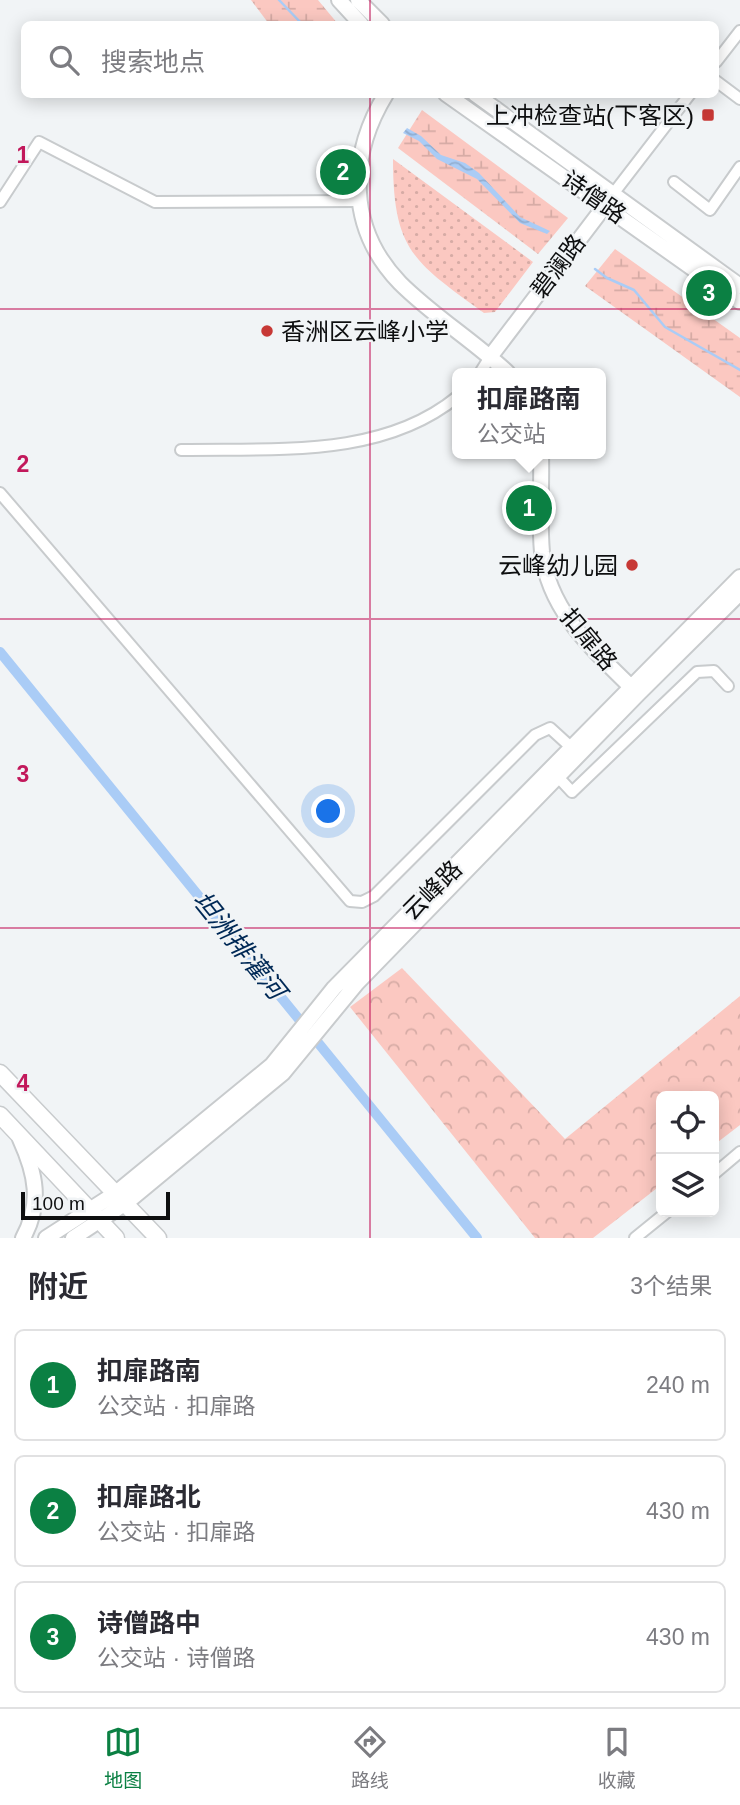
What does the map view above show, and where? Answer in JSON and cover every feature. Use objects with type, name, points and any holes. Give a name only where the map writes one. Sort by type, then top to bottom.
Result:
[{"type":"main road","points":[[0,1073],[158,1238]]},
{"type":"main road","points":[[0,1115],[116,1238]]},
{"type":"street","points":[[339,0],[358,21]]},
{"type":"street","points":[[358,0],[379,21]]},
{"type":"street","points":[[719,58],[740,31]]},
{"type":"street","points":[[719,83],[738,98]]},
{"type":"street","points":[[384,98],[370,120],[359,159],[360,201],[372,242],[392,274],[503,368]]},
{"type":"street","name":"诗僧路","points":[[452,98],[740,286]]},
{"type":"street","name":"诗僧路","points":[[480,98],[740,302]]},
{"type":"street","name":"碧澜路","points":[[483,368],[687,98]]},
{"type":"street","points":[[0,202],[39,142],[155,202],[360,201]]},
{"type":"street","points":[[674,182],[709,210],[740,167]]},
{"type":"street","points":[[181,450],[344,444],[415,423],[438,412],[452,401]]},
{"type":"street","name":"扣扉路","points":[[541,459],[542,551],[552,591],[575,630],[634,691]]},
{"type":"street","points":[[0,493],[350,901],[362,902],[374,896],[535,735],[550,728],[573,749]]},
{"type":"street","name":"云峰路","points":[[340,992],[559,778],[634,691],[740,577]]},
{"type":"street","name":"云峰路","points":[[95,1215],[121,1198],[278,1069],[340,992],[573,749],[740,593]]},
{"type":"street","points":[[559,778],[572,792],[692,675],[705,670],[714,671],[725,682]]},
{"type":"street","points":[[18,1134],[36,1184],[36,1208],[23,1238]]},
{"type":"street","points":[[719,1170],[740,1152]]},
{"type":"street","points":[[46,1238],[95,1215]]},
{"type":"street","points":[[73,1238],[95,1215]]},
{"type":"street","points":[[635,1238],[661,1217]]},
{"type":"green space","points":[[251,0],[318,0],[336,21],[267,21]]},
{"type":"green space","points":[[422,110],[568,218],[538,254],[398,148]]},
{"type":"green space","points":[[393,159],[533,262],[495,312],[484,313],[460,296],[424,266],[412,251],[403,235],[397,215]]},
{"type":"green space","points":[[615,249],[740,338],[740,397],[585,286]]},
{"type":"green space","points":[[402,968],[565,1139],[740,996],[740,1125],[719,1141],[719,1091],[656,1091],[656,1189],[593,1238],[535,1238],[350,1007]]},
{"type":"water","points":[[407,128],[421,136],[441,155],[465,163],[479,173],[520,217],[550,231],[547,234],[520,223],[477,179],[437,159],[419,141],[403,133]]},
{"type":"waterway","points":[[279,0],[299,21]]},
{"type":"waterway","points":[[595,269],[607,278],[634,290],[665,327],[740,370]]},
{"type":"waterway","name":"坦洲排灌河","points":[[0,652],[477,1238]]},
{"type":"place","name":"上冲检查站(下客区)","points":[[708,115]]},
{"type":"place","name":"扣扉路北","points":[[343,172]]},
{"type":"place","name":"诗僧路中","points":[[709,293]]},
{"type":"place","name":"香洲区云峰小学","points":[[267,331]]},
{"type":"place","name":"扣扉路南","points":[[529,508]]},
{"type":"place","name":"云峰幼儿园","points":[[632,565]]}]
